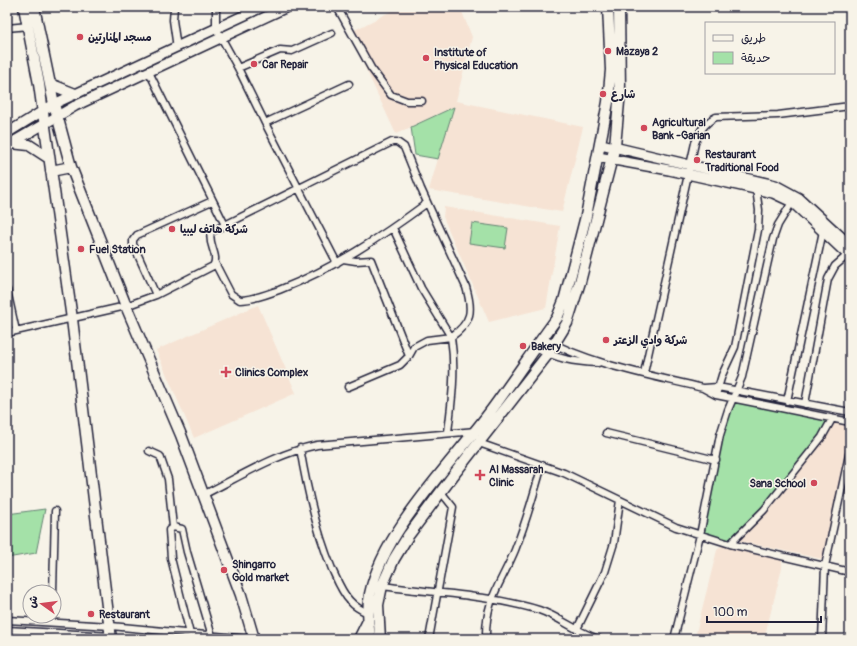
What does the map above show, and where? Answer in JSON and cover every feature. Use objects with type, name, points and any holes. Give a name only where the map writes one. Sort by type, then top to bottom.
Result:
[{"type":"main road","points":[[24,7],[29,26],[43,110],[48,158],[72,319],[111,634]]},
{"type":"main road","points":[[34,7],[54,104],[71,167],[126,306],[181,435],[241,595],[254,639]]},
{"type":"main road","points":[[8,141],[43,110],[54,104],[75,94],[170,56],[222,38],[287,7]]},
{"type":"main road","points":[[359,639],[368,617],[375,577],[383,556],[423,497],[476,431],[557,318],[564,301],[586,216],[608,102],[611,70],[608,7]]},
{"type":"main road","points":[[380,639],[378,605],[382,586],[394,559],[408,536],[441,492],[515,394],[548,354],[567,323],[576,295],[615,146],[620,91],[619,7]]},
{"type":"main road","points":[[8,141],[58,117],[99,94],[149,72],[170,56],[177,48],[258,8]]},
{"type":"main road","points":[[608,18],[619,18]]},
{"type":"main road","points":[[50,84],[75,94]]},
{"type":"main road","points":[[8,141],[29,145],[48,158]]},
{"type":"main road","points":[[601,144],[615,146],[690,170],[794,199],[823,231],[849,255]]},
{"type":"main road","points":[[598,157],[690,170],[775,185],[850,244]]},
{"type":"main road","points":[[51,171],[71,167]]},
{"type":"main road","points":[[368,617],[370,639]]},
{"type":"street","points":[[174,7],[173,20],[177,48]]},
{"type":"street","points":[[216,7],[216,28],[299,187],[340,261]]},
{"type":"street","points":[[337,7],[371,68],[392,95],[407,101],[422,101]]},
{"type":"street","points":[[7,28],[29,26]]},
{"type":"street","points":[[238,68],[280,50],[292,51],[332,33]]},
{"type":"street","points":[[149,72],[225,226]]},
{"type":"street","points":[[265,123],[349,84]]},
{"type":"street","points":[[644,373],[695,143],[700,131],[707,122],[716,117],[778,115],[850,106]]},
{"type":"street","points":[[348,387],[391,370],[408,356],[414,347],[427,340],[451,337],[460,331],[469,318],[471,312],[466,287],[404,147],[397,142],[392,142],[211,232],[209,237],[216,259],[215,263],[231,294],[240,300],[269,293],[301,281],[340,261],[393,228],[428,203]]},
{"type":"street","points":[[716,395],[735,347],[758,230],[759,210],[756,189]]},
{"type":"street","points":[[674,639],[700,535],[723,423],[734,399],[747,360],[773,239],[778,225],[794,199]]},
{"type":"street","points":[[156,294],[133,244],[133,240],[137,235],[212,202]]},
{"type":"street","points":[[393,228],[421,288],[451,337],[454,357],[452,398],[448,432]]},
{"type":"street","points":[[788,401],[823,231]]},
{"type":"street","points":[[804,404],[828,280],[831,272],[849,255]]},
{"type":"street","points":[[340,261],[371,260],[408,356]]},
{"type":"street","points":[[7,333],[126,306],[156,294],[212,266],[215,263]]},
{"type":"street","points":[[7,290],[16,331]]},
{"type":"street","points":[[542,338],[554,345],[603,363],[704,388],[716,395],[850,422]]},
{"type":"street","points":[[536,347],[562,360],[603,363]]},
{"type":"street","points":[[704,388],[718,387],[850,412]]},
{"type":"street","points":[[730,544],[764,510],[822,437],[832,419]]},
{"type":"street","points":[[203,495],[300,448],[317,444],[448,432],[476,431]]},
{"type":"street","points":[[606,433],[716,460]]},
{"type":"street","points":[[479,443],[542,465],[594,486],[676,527],[730,544],[850,572]]},
{"type":"street","points":[[300,448],[313,516],[337,581],[349,600],[368,617]]},
{"type":"street","points":[[822,639],[825,566],[850,450]]},
{"type":"street","points":[[149,451],[160,456],[168,479],[173,527]]},
{"type":"street","points":[[486,639],[487,615],[490,600],[515,551],[527,518],[542,465]]},
{"type":"street","points":[[429,639],[453,507],[441,492]]},
{"type":"street","points":[[577,629],[604,572],[614,542],[620,500]]},
{"type":"street","points":[[53,584],[55,511]]},
{"type":"street","points":[[173,527],[169,530],[171,558],[190,634]]},
{"type":"street","points":[[173,527],[182,529],[187,552],[212,636]]},
{"type":"street","points":[[382,586],[490,600],[538,610],[559,618],[577,629],[599,639]]},
{"type":"street","points":[[7,620],[22,620]]},
{"type":"street","points":[[62,622],[111,634]]},
{"type":"street","points":[[7,630],[111,634],[190,634],[248,639]]},
{"type":"shaded area","points":[[399,7],[460,7],[472,37],[456,101],[583,127],[562,212],[429,190],[453,107],[396,134],[349,33]]},
{"type":"shaded area","points":[[444,207],[560,226],[546,308],[489,322],[443,217]]},
{"type":"shaded area","name":"Clinics Complex","points":[[258,305],[296,393],[194,438],[156,350]]},
{"type":"shaded area","name":"Sana School","points":[[834,422],[849,425],[850,436],[822,559],[739,541],[765,513],[813,453]]},
{"type":"shaded area","points":[[725,543],[782,558],[782,568],[764,639],[726,639],[696,633],[717,550]]},
{"type":"green space","points":[[454,107],[438,159],[415,155],[411,127]]},
{"type":"green space","points":[[472,223],[508,228],[505,248],[469,243]]},
{"type":"green space","points":[[734,400],[831,419],[798,469],[758,515],[730,543],[701,534],[721,435]]},
{"type":"green space","points":[[45,509],[36,553],[7,558],[7,514]]},
{"type":"place","name":"مسجد المنارتين","points":[[80,37]]},
{"type":"place","name":"Mazaya 2","points":[[608,51]]},
{"type":"place","name":"Institute of Physical Education","points":[[426,58]]},
{"type":"place","name":"Car Repair","points":[[254,64]]},
{"type":"place","name":"شارع","points":[[603,94]]},
{"type":"place","name":"Agricultural Bank -Garian","points":[[644,128]]},
{"type":"place","name":"Restaurant Traditional Food","points":[[697,160]]},
{"type":"place","name":"شركة هاتف ليبيا","points":[[172,229]]},
{"type":"place","name":"Fuel Station","points":[[81,249]]},
{"type":"place","name":"شركة وادي الزعتر","points":[[606,340]]},
{"type":"place","name":"Bakery","points":[[523,346]]},
{"type":"place","name":"Clinics Complex","points":[[226,372]]},
{"type":"place","name":"Al Massarah Clinic","points":[[480,475]]},
{"type":"place","name":"Sana School","points":[[814,483]]},
{"type":"place","name":"Shingarro Gold market","points":[[224,570]]},
{"type":"place","name":"Restaurant","points":[[91,614]]}]
